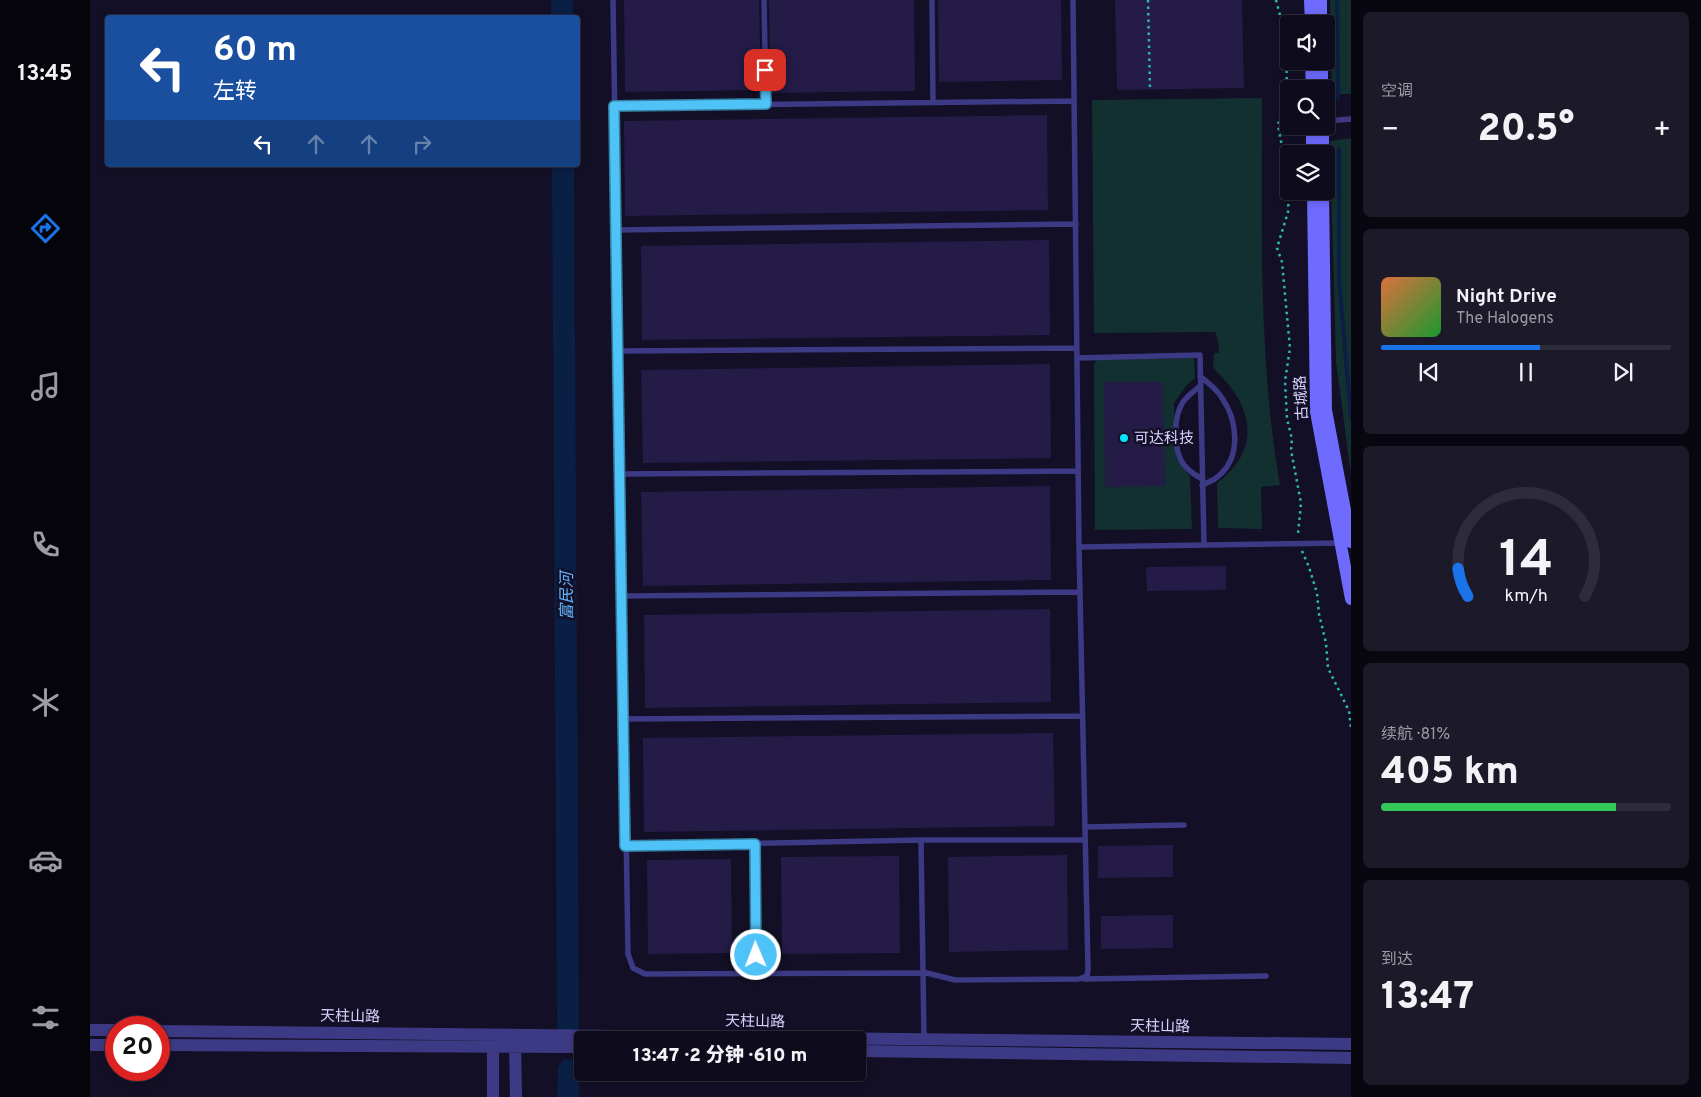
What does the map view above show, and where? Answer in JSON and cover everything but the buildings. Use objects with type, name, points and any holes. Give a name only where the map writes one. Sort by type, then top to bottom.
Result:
[{"type":"main road","points":[[1310,0],[1311,15]]},
{"type":"main road","points":[[1321,0],[1321,15]]},
{"type":"main road","name":"古城路","points":[[1313,200],[1316,412],[1348,542]]},
{"type":"main road","name":"古城路","points":[[1323,200],[1326,410],[1348,542],[1351,599]]},
{"type":"street","points":[[90,1030],[105,1030]]},
{"type":"street","name":"天柱山路","points":[[170,1030],[515,1041],[924,1045],[1351,1044]]},
{"type":"street","name":"天柱山路","points":[[170,1045],[493,1040]]},
{"type":"street","points":[[493,1040],[493,1097]]},
{"type":"street","name":"天柱山路","points":[[515,1041],[574,1046]]},
{"type":"street","points":[[515,1041],[516,1097]]},
{"type":"street","points":[[90,1045],[105,1045]]},
{"type":"street","name":"天柱山路","points":[[866,1050],[924,1045],[1351,1058]]},
{"type":"lane","points":[[613,0],[626,936],[628,954],[634,968],[645,974],[923,973],[955,980],[1266,976]]},
{"type":"lane","points":[[764,0],[766,104]]},
{"type":"lane","points":[[932,0],[933,102]]},
{"type":"lane","points":[[1074,0],[1079,547],[1088,970],[1087,976],[1080,979]]},
{"type":"lane","points":[[614,106],[1074,101]]},
{"type":"lane","points":[[1335,120],[1351,119]]},
{"type":"lane","points":[[616,230],[1076,224]]},
{"type":"lane","points":[[618,351],[1077,348]]},
{"type":"lane","points":[[1077,358],[1200,356],[1204,545]]},
{"type":"lane","points":[[1200,376],[1222,396],[1236,432],[1233,451],[1225,469],[1217,478],[1202,482]]},
{"type":"lane","points":[[1200,386],[1188,395],[1182,403],[1177,415],[1176,441],[1183,464],[1202,482]]},
{"type":"lane","points":[[620,474],[1078,471]]},
{"type":"lane","points":[[1079,547],[1348,542]]},
{"type":"lane","points":[[621,596],[1080,592]]},
{"type":"lane","points":[[623,719],[1082,716]]},
{"type":"lane","points":[[1085,827],[1184,825]]},
{"type":"lane","points":[[625,846],[921,840],[1085,840]]},
{"type":"lane","points":[[921,840],[924,1045]]},
{"type":"lane","points":[[755,844],[756,974]]},
{"type":"path","points":[[1148,0],[1150,89]]},
{"type":"path","points":[[1276,0],[1286,49],[1287,89],[1278,125],[1281,145]]},
{"type":"path","points":[[1289,200],[1288,212],[1277,248],[1282,262],[1290,348],[1285,381],[1287,419],[1292,439],[1291,450],[1301,503],[1298,543],[1314,580],[1320,622],[1326,644],[1328,668],[1349,711],[1351,728]]},
{"type":"green space","points":[[1330,0],[1351,0],[1351,94],[1335,94],[1335,80],[1332,80],[1331,70],[1335,70],[1335,15],[1330,15]]},
{"type":"green space","points":[[1262,98],[1262,244],[1265,341],[1273,437],[1280,485],[1261,487],[1262,529],[1218,528],[1217,483],[1232,469],[1242,455],[1247,440],[1247,426],[1244,411],[1237,396],[1213,368],[1214,353],[1219,353],[1215,332],[1094,333],[1092,100]]},
{"type":"green space","points":[[1351,138],[1351,475],[1336,362],[1332,200],[1335,200],[1335,145],[1330,145],[1330,141]]},
{"type":"green space","points":[[1194,358],[1195,378],[1186,386],[1174,403],[1175,448],[1177,456],[1190,476],[1192,529],[1095,530],[1094,366],[1096,360]]},
{"type":"waterway","name":"富民河","points":[[562,0],[562,15]]},
{"type":"waterway","points":[[1337,0],[1338,98]]},
{"type":"waterway","points":[[1339,149],[1339,280],[1351,417]]},
{"type":"waterway","name":"富民河","points":[[563,167],[568,1026]]},
{"type":"waterway","name":"富民河","points":[[568,1097],[569,1070]]},
{"type":"place","name":"可达科技","points":[[1124,438]]},
{"type":"route","points":[[756,955],[755,844],[625,846],[614,106],[766,104],[765,70]]}]
